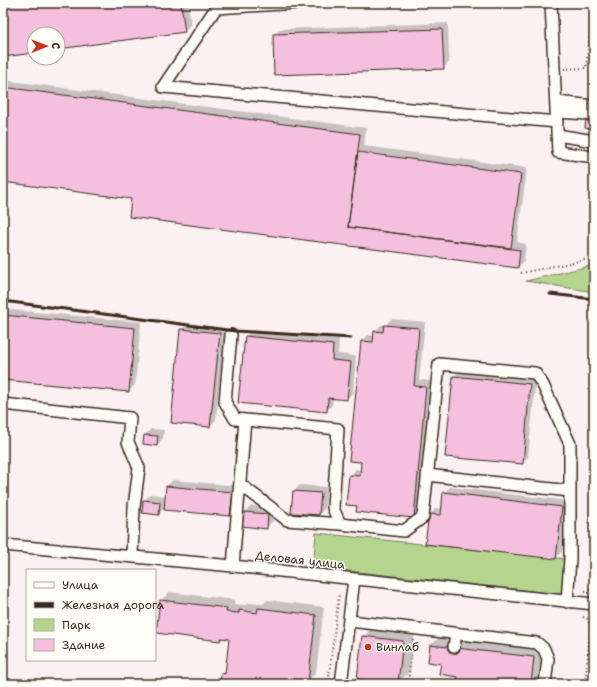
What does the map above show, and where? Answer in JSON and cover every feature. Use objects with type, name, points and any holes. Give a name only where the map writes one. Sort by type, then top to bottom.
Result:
[{"type":"street","points":[[299,3],[216,6],[163,87],[588,114],[594,116]]},
{"type":"street","points":[[552,3],[558,152],[594,157]]},
{"type":"street","points":[[556,112],[594,106]]},
{"type":"street","points":[[558,140],[594,141]]},
{"type":"street","points":[[558,140],[594,150]]},
{"type":"street","points":[[231,335],[225,402],[235,419],[338,430],[333,508],[340,524]]},
{"type":"street","points":[[240,484],[287,520],[404,530],[423,517],[439,364],[536,374],[543,385],[570,444],[570,559],[567,602]]},
{"type":"street","points":[[3,404],[130,418],[128,442],[139,468],[134,507],[132,556]]},
{"type":"street","points":[[233,566],[245,420]]},
{"type":"street","points":[[427,476],[570,491]]},
{"type":"street","name":"Деловая улица","points":[[3,545],[233,566],[594,604]]},
{"type":"street","points":[[341,684],[354,579]]},
{"type":"street","points":[[350,621],[536,643],[544,649],[548,659],[545,684]]},
{"type":"street","points":[[452,647],[454,633]]},
{"type":"path","points":[[554,70],[586,68],[594,3]]},
{"type":"path","points":[[521,273],[594,258]]},
{"type":"path","points":[[585,591],[593,589],[594,585]]},
{"type":"path","points":[[328,684],[339,594]]},
{"type":"path","points":[[583,617],[588,618],[591,625],[585,684]]},
{"type":"path","points":[[412,684],[408,684],[414,629]]},
{"type":"path","points":[[353,682],[372,684]]},
{"type":"green space","points":[[594,265],[594,292],[526,281]]},
{"type":"green space","points":[[316,533],[566,559],[565,587],[559,594],[313,567]]},
{"type":"building","points":[[3,3],[181,3],[185,32],[66,48],[66,26],[26,26],[26,54],[3,57]]},
{"type":"building","points":[[442,29],[444,69],[274,75],[273,34]]},
{"type":"building","points":[[3,87],[360,134],[348,227],[520,250],[518,268],[129,217],[131,199],[3,182]]},
{"type":"building","points":[[586,118],[594,118],[594,130],[585,128]]},
{"type":"building","points":[[358,152],[521,174],[511,248],[348,227]]},
{"type":"building","points":[[3,315],[135,328],[129,392],[3,380]]},
{"type":"building","points":[[384,325],[419,328],[414,386],[426,387],[414,518],[356,512],[357,506],[346,505],[349,475],[360,476],[361,462],[349,461],[361,341],[373,342],[374,331],[383,332]]},
{"type":"building","points":[[180,329],[220,333],[210,427],[171,423]]},
{"type":"building","points":[[245,336],[333,345],[332,360],[351,362],[347,400],[328,398],[327,412],[238,403]]},
{"type":"building","points":[[453,376],[530,384],[523,464],[445,457]]},
{"type":"building","points":[[144,435],[158,436],[157,446],[143,444]]},
{"type":"building","points":[[166,486],[233,492],[230,516],[164,510]]},
{"type":"building","points":[[293,491],[321,493],[319,515],[291,513]]},
{"type":"building","points":[[443,492],[562,507],[556,559],[425,544],[429,514],[441,515]]},
{"type":"building","points":[[143,500],[160,502],[159,515],[142,513]]},
{"type":"building","points":[[244,512],[268,514],[267,529],[242,526]]},
{"type":"building","points":[[160,600],[227,608],[226,612],[239,613],[239,610],[257,613],[258,608],[316,615],[308,682],[294,680],[293,684],[220,684],[221,673],[225,674],[229,639],[221,638],[220,641],[156,633]]},
{"type":"building","points":[[362,636],[403,641],[398,684],[357,679]]},
{"type":"building","points":[[430,645],[534,657],[531,684],[457,683],[458,677],[439,674],[441,664],[428,662]]},
{"type":"railway","points":[[550,294],[594,299]]},
{"type":"railway","points":[[3,301],[235,331],[351,338]]},
{"type":"place","name":"Винлаб","points":[[368,647]]}]
